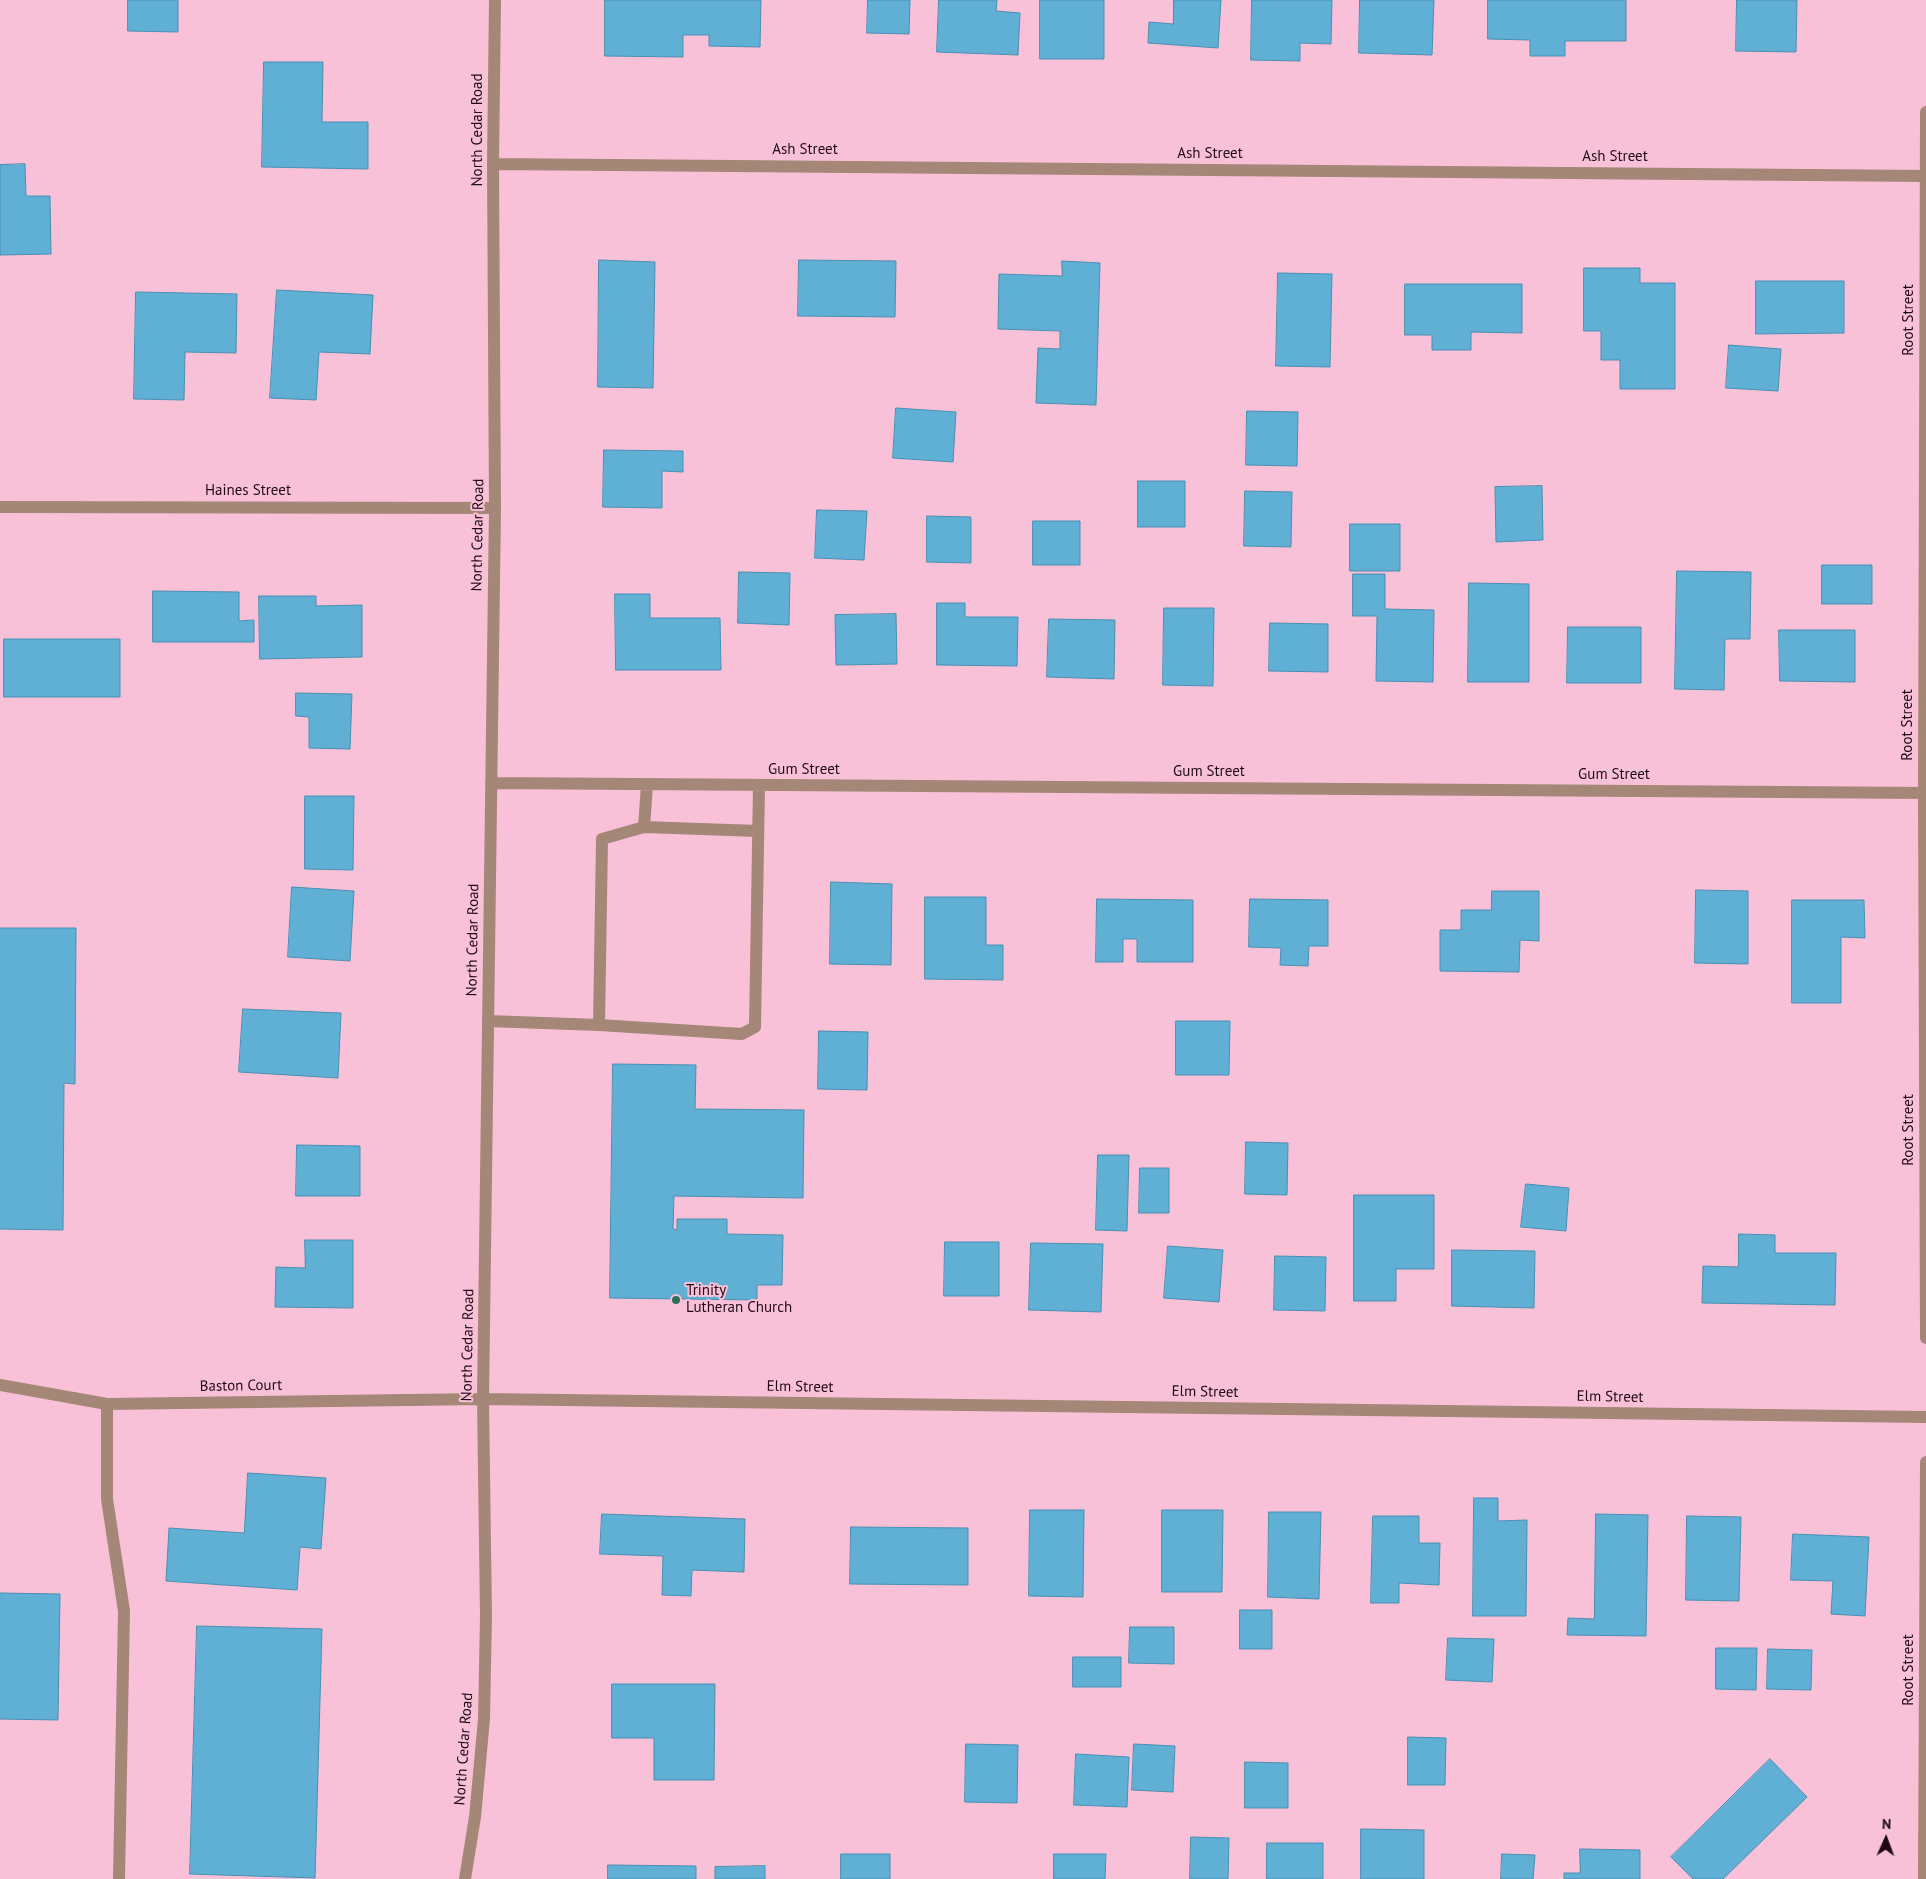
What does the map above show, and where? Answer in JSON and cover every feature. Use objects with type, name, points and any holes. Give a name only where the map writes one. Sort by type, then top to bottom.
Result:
[{"type":"street","name":"North Cedar Road","points":[[465,1879],[476,1817],[484,1719],[486,1616],[483,1399],[495,508],[493,164],[495,0]]},
{"type":"street","name":"Root Street","points":[[1926,112],[1926,1338]]},
{"type":"street","name":"Ash Street","points":[[493,164],[1926,176]]},
{"type":"street","name":"Haines Street","points":[[0,507],[495,508]]},
{"type":"street","name":"Gum Street","points":[[491,783],[1925,793]]},
{"type":"street","points":[[644,827],[648,785]]},
{"type":"street","points":[[488,1021],[599,1025],[742,1034],[755,1027],[759,786]]},
{"type":"street","points":[[599,1025],[602,839],[644,827],[758,831]]},
{"type":"street","name":"Baston Court","points":[[0,1385],[107,1404],[483,1399]]},
{"type":"street","name":"Elm Street","points":[[483,1399],[1926,1417]]},
{"type":"street","points":[[107,1404],[107,1499],[124,1611],[119,1879]]},
{"type":"street","name":"Root Street","points":[[1924,1879],[1926,1462]]},
{"type":"building","points":[[128,0],[178,0],[178,32],[128,31]]},
{"type":"building","points":[[605,0],[761,0],[760,47],[709,46],[709,35],[683,35],[683,57],[605,56]]},
{"type":"building","points":[[868,0],[910,0],[909,34],[867,33]]},
{"type":"building","points":[[939,0],[997,0],[996,11],[1020,13],[1018,55],[937,52]]},
{"type":"building","points":[[1040,0],[1104,0],[1104,59],[1040,59]]},
{"type":"building","points":[[1174,0],[1221,0],[1218,48],[1148,43],[1149,22],[1173,24]]},
{"type":"building","points":[[1252,0],[1332,0],[1331,44],[1300,43],[1300,61],[1251,60]]},
{"type":"building","points":[[1360,0],[1434,0],[1432,55],[1359,53]]},
{"type":"building","points":[[1488,0],[1626,0],[1626,41],[1565,41],[1565,56],[1530,56],[1530,40],[1488,39]]},
{"type":"building","points":[[1737,0],[1797,0],[1796,52],[1736,51]]},
{"type":"building","points":[[264,62],[323,62],[322,122],[368,122],[368,169],[262,167]]},
{"type":"building","points":[[25,164],[26,196],[50,196],[51,254],[0,255],[0,165]]},
{"type":"building","points":[[599,260],[655,262],[653,388],[598,387]]},
{"type":"building","points":[[799,260],[896,261],[895,317],[798,316]]},
{"type":"building","points":[[1062,261],[1100,263],[1096,405],[1036,403],[1038,348],[1060,349],[1060,331],[998,329],[999,274],[1062,276]]},
{"type":"building","points":[[1584,268],[1640,268],[1640,283],[1675,283],[1675,389],[1620,389],[1620,360],[1601,360],[1601,331],[1584,331]]},
{"type":"building","points":[[1278,273],[1332,274],[1330,367],[1276,366]]},
{"type":"building","points":[[1756,281],[1844,281],[1844,333],[1756,334]]},
{"type":"building","points":[[1405,284],[1522,284],[1522,333],[1471,332],[1471,350],[1432,350],[1432,335],[1405,335]]},
{"type":"building","points":[[277,290],[373,295],[370,354],[319,352],[316,400],[270,398]]},
{"type":"building","points":[[136,292],[237,294],[236,353],[185,352],[184,400],[134,399]]},
{"type":"building","points":[[1729,345],[1781,349],[1778,391],[1726,388]]},
{"type":"building","points":[[896,408],[956,412],[953,462],[893,458]]},
{"type":"building","points":[[1247,411],[1298,412],[1297,466],[1246,465]]},
{"type":"building","points":[[604,450],[683,451],[683,472],[662,471],[662,508],[603,507]]},
{"type":"building","points":[[1138,481],[1185,481],[1185,527],[1138,527]]},
{"type":"building","points":[[1542,486],[1543,540],[1496,542],[1495,487]]},
{"type":"building","points":[[1245,491],[1292,492],[1291,547],[1244,546]]},
{"type":"building","points":[[817,510],[867,511],[864,560],[815,558]]},
{"type":"building","points":[[927,516],[971,517],[971,563],[927,562]]},
{"type":"building","points":[[1033,521],[1080,521],[1080,565],[1033,565]]},
{"type":"building","points":[[1350,524],[1400,524],[1400,571],[1350,571]]},
{"type":"building","points":[[1822,565],[1872,565],[1872,604],[1822,604]]},
{"type":"building","points":[[1677,571],[1751,572],[1750,639],[1725,639],[1724,690],[1675,689]]},
{"type":"building","points":[[739,572],[790,573],[789,625],[738,623]]},
{"type":"building","points":[[1353,574],[1385,574],[1385,609],[1434,610],[1433,682],[1376,681],[1377,616],[1353,616]]},
{"type":"building","points":[[1469,583],[1529,584],[1529,682],[1468,682]]},
{"type":"building","points":[[153,591],[239,592],[239,621],[254,620],[254,642],[153,642]]},
{"type":"building","points":[[615,594],[650,594],[650,618],[720,618],[721,670],[616,670]]},
{"type":"building","points":[[259,596],[316,596],[316,606],[362,605],[362,657],[260,659]]},
{"type":"building","points":[[937,603],[965,603],[965,617],[1018,617],[1017,666],[937,665]]},
{"type":"building","points":[[1164,608],[1214,608],[1213,686],[1163,685]]},
{"type":"building","points":[[896,614],[897,664],[836,665],[835,615]]},
{"type":"building","points":[[1049,619],[1115,620],[1114,679],[1047,677]]},
{"type":"building","points":[[1270,623],[1328,624],[1328,672],[1269,671]]},
{"type":"building","points":[[1568,627],[1641,627],[1641,683],[1567,683]]},
{"type":"building","points":[[1779,630],[1855,630],[1855,682],[1780,681]]},
{"type":"building","points":[[4,639],[120,639],[120,697],[4,697]]},
{"type":"building","points":[[296,693],[352,694],[350,749],[309,748],[309,717],[296,716]]},
{"type":"building","points":[[305,796],[354,796],[353,870],[305,869]]},
{"type":"building","points":[[831,882],[892,884],[891,965],[830,964]]},
{"type":"building","points":[[292,887],[354,891],[350,961],[288,957]]},
{"type":"building","points":[[1696,890],[1748,891],[1748,964],[1695,963]]},
{"type":"building","points":[[1492,891],[1539,891],[1539,941],[1520,940],[1519,972],[1440,971],[1440,930],[1461,930],[1461,910],[1491,910]]},
{"type":"building","points":[[925,897],[986,897],[986,945],[1003,945],[1003,980],[925,979]]},
{"type":"building","points":[[1097,899],[1193,900],[1193,962],[1137,962],[1137,939],[1123,939],[1123,962],[1096,962]]},
{"type":"building","points":[[1250,899],[1328,900],[1328,946],[1309,946],[1308,966],[1280,965],[1281,948],[1249,947]]},
{"type":"building","points":[[1792,900],[1864,900],[1865,938],[1841,937],[1841,1003],[1792,1003]]},
{"type":"building","points":[[0,928],[76,928],[75,1084],[64,1083],[63,1230],[0,1229]]},
{"type":"building","points":[[243,1009],[341,1013],[338,1078],[239,1072]]},
{"type":"building","points":[[1176,1021],[1230,1021],[1229,1075],[1176,1075]]},
{"type":"building","points":[[819,1031],[868,1032],[867,1090],[818,1089]]},
{"type":"building","points":[[613,1064],[696,1065],[695,1109],[804,1110],[803,1198],[674,1196],[673,1229],[677,1230],[677,1219],[727,1219],[727,1234],[783,1235],[782,1285],[757,1285],[757,1300],[610,1298]]},
{"type":"building","points":[[1246,1142],[1288,1143],[1287,1195],[1245,1194]]},
{"type":"building","points":[[297,1145],[360,1146],[360,1196],[296,1196]]},
{"type":"building","points":[[1098,1155],[1129,1155],[1127,1231],[1096,1230]]},
{"type":"building","points":[[1140,1168],[1169,1168],[1169,1213],[1139,1213]]},
{"type":"building","points":[[1526,1184],[1569,1188],[1566,1231],[1521,1227]]},
{"type":"building","points":[[1354,1195],[1434,1195],[1434,1269],[1396,1269],[1396,1301],[1354,1301]]},
{"type":"building","points":[[1739,1234],[1775,1235],[1775,1253],[1836,1253],[1835,1305],[1702,1303],[1703,1266],[1738,1267]]},
{"type":"building","points":[[305,1240],[353,1240],[353,1308],[275,1307],[276,1267],[305,1268]]},
{"type":"building","points":[[945,1242],[999,1242],[999,1296],[944,1296]]},
{"type":"building","points":[[1031,1243],[1103,1244],[1101,1312],[1029,1310]]},
{"type":"building","points":[[1168,1246],[1223,1250],[1219,1302],[1164,1298]]},
{"type":"building","points":[[1452,1250],[1535,1251],[1534,1308],[1452,1306]]},
{"type":"building","points":[[1275,1256],[1326,1257],[1325,1311],[1274,1310]]},
{"type":"building","points":[[248,1473],[326,1478],[321,1549],[300,1547],[297,1590],[166,1581],[169,1528],[244,1533]]},
{"type":"building","points":[[1474,1498],[1498,1498],[1498,1521],[1527,1520],[1526,1616],[1473,1616]]},
{"type":"building","points":[[1030,1510],[1084,1510],[1083,1597],[1029,1596]]},
{"type":"building","points":[[1162,1510],[1223,1510],[1222,1592],[1162,1592]]},
{"type":"building","points":[[1269,1512],[1321,1512],[1319,1599],[1268,1597]]},
{"type":"building","points":[[602,1514],[745,1519],[744,1572],[692,1570],[691,1596],[662,1595],[663,1556],[600,1554]]},
{"type":"building","points":[[1596,1514],[1648,1515],[1646,1636],[1567,1635],[1568,1618],[1594,1619]]},
{"type":"building","points":[[1373,1516],[1419,1516],[1419,1543],[1440,1543],[1439,1585],[1399,1583],[1399,1603],[1371,1603]]},
{"type":"building","points":[[1687,1516],[1741,1517],[1739,1601],[1686,1600]]},
{"type":"building","points":[[851,1527],[968,1528],[968,1585],[850,1584]]},
{"type":"building","points":[[1793,1534],[1869,1537],[1865,1616],[1831,1614],[1833,1581],[1791,1580]]},
{"type":"building","points":[[0,1593],[60,1594],[58,1720],[0,1719]]},
{"type":"building","points":[[1240,1610],[1272,1610],[1272,1649],[1240,1649]]},
{"type":"building","points":[[197,1626],[322,1629],[315,1878],[190,1874]]},
{"type":"building","points":[[1130,1627],[1174,1627],[1174,1664],[1129,1663]]},
{"type":"building","points":[[1448,1638],[1494,1639],[1492,1682],[1446,1680]]},
{"type":"building","points":[[1716,1648],[1757,1648],[1756,1690],[1716,1689]]},
{"type":"building","points":[[1768,1649],[1812,1650],[1811,1690],[1767,1689]]},
{"type":"building","points":[[1073,1657],[1121,1657],[1121,1687],[1073,1687]]},
{"type":"building","points":[[612,1684],[715,1684],[714,1780],[654,1780],[654,1738],[612,1738]]},
{"type":"building","points":[[1408,1737],[1446,1738],[1445,1785],[1408,1785]]},
{"type":"building","points":[[966,1744],[1018,1745],[1017,1803],[965,1802]]},
{"type":"building","points":[[1134,1744],[1175,1746],[1173,1792],[1132,1790]]},
{"type":"building","points":[[1076,1754],[1129,1757],[1127,1807],[1074,1805]]},
{"type":"building","points":[[1770,1759],[1807,1797],[1723,1879],[1693,1879],[1671,1857]]},
{"type":"building","points":[[1245,1762],[1288,1763],[1288,1808],[1245,1808]]},
{"type":"building","points":[[1361,1829],[1424,1830],[1424,1879],[1361,1879]]},
{"type":"building","points":[[1191,1837],[1229,1838],[1228,1879],[1190,1879]]},
{"type":"building","points":[[1267,1843],[1323,1843],[1323,1879],[1267,1879]]},
{"type":"building","points":[[1580,1849],[1640,1850],[1640,1879],[1564,1879],[1564,1873],[1580,1873]]},
{"type":"building","points":[[841,1854],[890,1854],[890,1879],[841,1879]]},
{"type":"building","points":[[1054,1854],[1106,1854],[1105,1879],[1054,1879]]},
{"type":"building","points":[[1502,1854],[1535,1855],[1533,1879],[1501,1879]]},
{"type":"building","points":[[608,1865],[696,1866],[696,1879],[608,1879]]},
{"type":"building","points":[[765,1866],[765,1879],[715,1879],[715,1867]]},
{"type":"place","name":"Trinity Lutheran Church","points":[[676,1300]]}]
